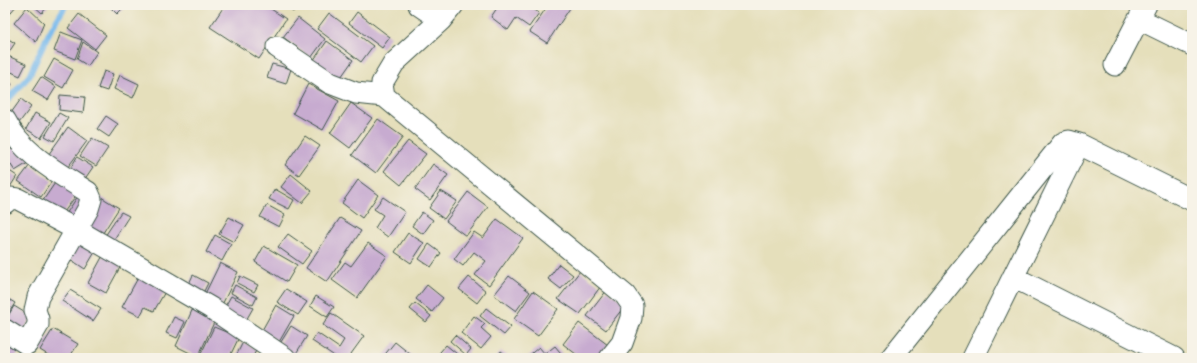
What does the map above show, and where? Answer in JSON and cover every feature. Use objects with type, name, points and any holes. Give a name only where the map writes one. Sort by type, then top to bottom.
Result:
[{"type":"street","points":[[419,5],[447,12]]},
{"type":"street","points":[[384,96],[382,83],[394,63],[447,12]]},
{"type":"street","points":[[1115,65],[1143,12],[1192,45]]},
{"type":"street","points":[[277,47],[330,83],[356,93],[384,96],[625,295],[632,305],[631,318],[622,343],[610,358]]},
{"type":"street","points":[[5,120],[14,135],[30,152],[90,194],[91,204],[38,297],[35,310],[38,325],[22,351],[5,330]]},
{"type":"street","points":[[891,358],[1063,143],[1070,141],[1079,144],[1192,200]]},
{"type":"street","points":[[973,358],[1079,144]]},
{"type":"street","points":[[5,203],[10,198],[25,201],[211,308],[285,358]]},
{"type":"street","points":[[1013,277],[1174,358]]},
{"type":"building","points":[[5,5],[17,5],[5,19]]},
{"type":"building","points":[[33,5],[47,5],[48,6],[42,13]]},
{"type":"building","points":[[108,5],[126,5],[117,14]]},
{"type":"building","points":[[225,5],[265,5],[286,19],[259,59],[210,27]]},
{"type":"building","points":[[284,5],[299,5],[293,12]]},
{"type":"building","points":[[499,5],[528,5],[539,13],[529,27],[516,18],[508,30],[491,17]]},
{"type":"building","points":[[548,5],[566,5],[570,8],[547,43],[530,32]]},
{"type":"building","points":[[27,7],[44,23],[36,42],[14,23]]},
{"type":"building","points":[[357,12],[390,37],[382,48],[349,23]]},
{"type":"building","points":[[329,13],[373,46],[361,62],[317,29]]},
{"type":"building","points":[[79,14],[106,35],[95,49],[68,28]]},
{"type":"building","points":[[298,18],[325,39],[311,58],[283,37]]},
{"type":"building","points":[[61,32],[82,40],[75,59],[54,51]]},
{"type":"building","points":[[5,37],[15,43],[5,58]]},
{"type":"building","points":[[327,41],[353,60],[339,80],[313,61]]},
{"type":"building","points":[[83,42],[97,52],[88,66],[77,59]]},
{"type":"building","points":[[8,56],[26,64],[20,76],[5,69]]},
{"type":"building","points":[[54,59],[73,70],[63,88],[44,77]]},
{"type":"building","points":[[272,64],[291,69],[286,84],[267,78]]},
{"type":"building","points":[[104,71],[113,74],[107,91],[98,88]]},
{"type":"building","points":[[120,75],[139,84],[133,98],[114,89]]},
{"type":"building","points":[[41,77],[56,87],[48,100],[32,91]]},
{"type":"building","points":[[5,79],[12,84],[5,94]]},
{"type":"building","points":[[308,84],[339,101],[323,130],[293,113]]},
{"type":"building","points":[[60,95],[85,97],[83,113],[59,110]]},
{"type":"building","points":[[21,99],[31,107],[16,127],[6,120]]},
{"type":"building","points":[[351,103],[372,118],[350,148],[330,133]]},
{"type":"building","points":[[35,113],[51,122],[41,138],[26,129]]},
{"type":"building","points":[[59,113],[68,118],[54,141],[45,136]]},
{"type":"building","points":[[106,116],[118,124],[109,137],[97,129]]},
{"type":"building","points":[[378,119],[403,137],[376,173],[352,155]]},
{"type":"building","points":[[68,127],[87,141],[65,171],[46,158]]},
{"type":"building","points":[[305,136],[320,146],[299,175],[285,165]]},
{"type":"building","points":[[92,138],[108,148],[96,166],[80,156]]},
{"type":"building","points":[[408,141],[426,154],[401,185],[384,171]]},
{"type":"building","points":[[19,144],[31,161],[15,171],[5,156],[5,153]]},
{"type":"building","points":[[77,157],[93,167],[82,183],[67,174]]},
{"type":"building","points":[[433,164],[448,175],[430,200],[415,189]]},
{"type":"building","points":[[30,165],[52,181],[41,197],[18,181]]},
{"type":"building","points":[[5,168],[17,176],[10,187],[5,184]]},
{"type":"building","points":[[291,174],[312,191],[302,203],[281,187]]},
{"type":"building","points":[[57,180],[77,194],[62,215],[42,202]]},
{"type":"building","points":[[358,180],[378,195],[362,218],[342,203]]},
{"type":"building","points":[[275,189],[294,200],[289,209],[269,199]]},
{"type":"building","points":[[441,191],[457,201],[444,219],[429,208]]},
{"type":"building","points":[[468,192],[488,207],[466,236],[446,221]]},
{"type":"building","points":[[80,193],[88,199],[73,222],[64,217]]},
{"type":"building","points":[[101,197],[119,208],[99,239],[81,228]]},
{"type":"building","points":[[383,197],[405,212],[388,237],[375,228],[383,215],[374,209]]},
{"type":"building","points":[[267,205],[285,215],[279,227],[260,217]]},
{"type":"building","points":[[121,212],[129,216],[111,244],[103,239]]},
{"type":"building","points":[[422,212],[433,220],[423,234],[412,226]]},
{"type":"building","points":[[229,217],[244,225],[234,242],[219,234]]},
{"type":"building","points":[[340,218],[361,231],[327,282],[306,268]]},
{"type":"building","points":[[497,219],[523,238],[489,285],[475,275],[486,261],[474,252],[463,266],[454,259],[474,232],[483,238]]},
{"type":"building","points":[[408,233],[424,243],[411,263],[395,252]]},
{"type":"building","points":[[288,234],[312,251],[302,264],[278,247]]},
{"type":"building","points":[[215,235],[231,244],[222,261],[206,252]]},
{"type":"building","points":[[74,240],[95,252],[85,269],[64,255]]},
{"type":"building","points":[[368,243],[387,256],[357,298],[332,280],[345,262],[351,266]]},
{"type":"building","points":[[429,244],[441,253],[431,267],[419,259]]},
{"type":"building","points":[[264,246],[297,265],[287,282],[255,262]]},
{"type":"building","points":[[106,250],[124,260],[106,293],[88,283]]},
{"type":"building","points":[[220,263],[238,272],[220,309],[202,300]]},
{"type":"building","points":[[559,264],[573,275],[561,289],[548,279]]},
{"type":"building","points":[[580,271],[601,286],[580,314],[558,299]]},
{"type":"building","points":[[193,275],[208,283],[201,297],[186,290]]},
{"type":"building","points":[[139,276],[166,290],[154,311],[145,307],[140,316],[122,307]]},
{"type":"building","points":[[240,276],[258,285],[254,292],[237,283]]},
{"type":"building","points":[[509,276],[530,292],[516,311],[494,295]]},
{"type":"building","points":[[469,277],[486,291],[477,303],[459,289]]},
{"type":"building","points":[[235,285],[257,297],[253,305],[231,293]]},
{"type":"building","points":[[427,285],[443,298],[432,312],[416,299]]},
{"type":"building","points":[[286,289],[307,302],[298,315],[277,302]]},
{"type":"building","points":[[70,290],[101,309],[93,321],[62,301]]},
{"type":"building","points":[[607,290],[626,304],[606,330],[587,316]]},
{"type":"building","points":[[533,291],[558,309],[538,336],[514,319]]},
{"type":"building","points":[[231,296],[253,308],[245,322],[223,310]]},
{"type":"building","points":[[316,296],[334,307],[327,317],[310,306]]},
{"type":"building","points":[[5,297],[15,303],[5,319]]},
{"type":"building","points":[[415,303],[431,316],[426,322],[410,309]]},
{"type":"building","points":[[276,305],[294,316],[279,342],[261,332]]},
{"type":"building","points":[[14,306],[32,317],[19,337],[5,321]]},
{"type":"building","points":[[194,306],[217,316],[198,357],[176,346]]},
{"type":"building","points":[[486,308],[511,327],[504,335],[480,316]]},
{"type":"building","points":[[331,313],[364,336],[348,358],[335,358],[336,357],[312,341],[317,333],[339,348],[344,340],[323,325]]},
{"type":"building","points":[[474,316],[485,324],[481,328],[491,337],[481,349],[461,333]]},
{"type":"building","points":[[174,317],[185,322],[177,338],[166,333]]},
{"type":"building","points":[[579,323],[608,345],[599,358],[581,358],[563,344]]},
{"type":"building","points":[[228,326],[241,333],[229,358],[199,358],[214,327],[226,332]]},
{"type":"building","points":[[291,326],[307,336],[295,355],[279,345]]},
{"type":"building","points":[[53,329],[78,344],[69,358],[53,358],[40,350]]},
{"type":"building","points":[[5,332],[24,344],[15,358],[11,358],[5,354]]},
{"type":"building","points":[[455,335],[471,349],[466,355],[450,341]]},
{"type":"building","points":[[243,342],[257,349],[252,358],[235,358]]},
{"type":"building","points":[[395,342],[415,358],[382,358]]},
{"type":"building","points":[[446,345],[462,358],[435,358]]},
{"type":"building","points":[[555,346],[565,358],[526,358],[539,347],[545,354]]},
{"type":"building","points":[[501,351],[510,358],[496,358]]},
{"type":"waterway","points":[[5,103],[29,76],[50,31],[66,5]]}]
